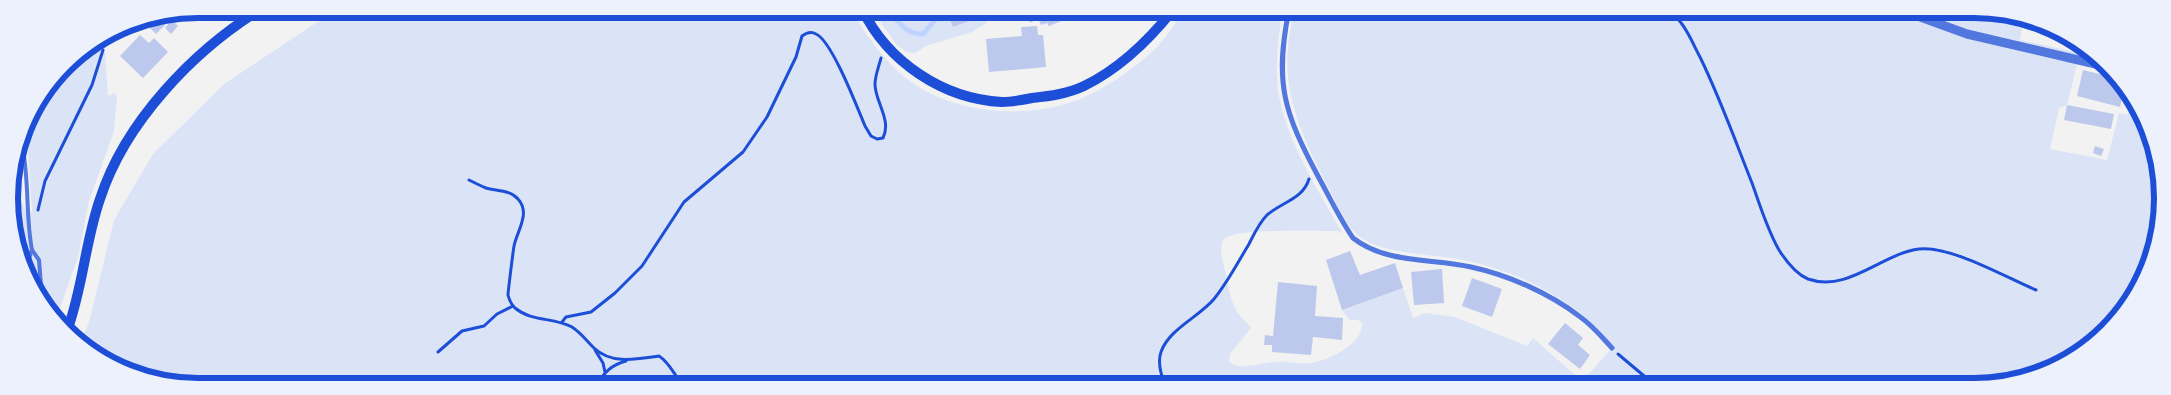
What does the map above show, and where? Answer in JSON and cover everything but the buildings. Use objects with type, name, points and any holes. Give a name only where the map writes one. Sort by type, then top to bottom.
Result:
[{"type":"main road","points":[[69,324],[81,286],[91,229],[108,178],[124,145],[151,108],[176,80],[240,18]]},
{"type":"main road","points":[[867,18],[876,33],[889,48],[921,77],[941,87],[972,98],[1003,102],[1058,96],[1084,86],[1121,62],[1139,47],[1166,18]]},
{"type":"street","points":[[1288,18],[1282,57],[1284,95],[1292,122],[1312,165],[1346,228],[1361,244],[1398,257],[1471,267],[1517,282],[1548,297],[1580,316],[1612,348]]},
{"type":"street","points":[[1923,18],[1967,34],[2094,64]]},
{"type":"lane","points":[[24,152],[26,163],[26,200],[32,250],[29,259]]},
{"type":"lane","points":[[32,250],[39,260],[41,286]]},
{"type":"path","points":[[1676,18],[1685,28],[1717,92],[1766,221],[1779,250],[1796,272],[1808,279],[1825,282],[1848,278],[1906,252],[1919,249],[1934,249],[1958,256],[2036,290]]},
{"type":"path","points":[[562,322],[566,317],[591,312],[615,293],[642,266],[684,202],[743,152],[767,117],[796,57],[802,36],[808,32],[817,34],[830,47],[865,126],[871,136],[877,139],[883,138],[886,132],[883,110],[875,85],[882,56],[889,48]]},
{"type":"path","points":[[38,214],[45,181],[92,85],[103,50]]},
{"type":"path","points":[[1163,378],[1159,362],[1165,344],[1171,336],[1202,312],[1214,299],[1267,216],[1303,192],[1307,185],[1312,165]]},
{"type":"path","points":[[469,180],[485,188],[505,191],[518,199],[523,210],[522,223],[514,245],[508,293],[513,306],[522,314],[536,319],[562,322],[579,332],[595,349],[603,362],[605,372]]},
{"type":"path","points":[[438,352],[462,331],[484,326],[497,314],[513,306]]},
{"type":"path","points":[[1612,348],[1647,378]]},
{"type":"path","points":[[595,349],[610,357],[626,360]]},
{"type":"path","points":[[601,378],[613,365],[626,360],[659,356],[668,362],[677,378]]},
{"type":"shaded area","points":[[325,18],[856,18],[885,58],[911,82],[948,101],[989,110],[1010,111],[1032,110],[1072,102],[1105,86],[1137,65],[1155,49],[1179,18],[1282,18],[1278,40],[1277,70],[1278,90],[1282,109],[1304,165],[1343,234],[1338,231],[1259,232],[1230,235],[1224,239],[1221,246],[1228,288],[1234,307],[1251,328],[1230,354],[1229,361],[1239,366],[1271,362],[1307,363],[1336,355],[1351,344],[1361,331],[1362,323],[1358,320],[1350,320],[1342,310],[1403,288],[1413,318],[1425,313],[1455,317],[1527,346],[1533,338],[1579,378],[198,378],[162,374],[140,368],[118,359],[97,347],[83,336],[89,323],[114,220],[153,154],[224,84]]},
{"type":"shaded area","points":[[877,18],[949,18],[953,27],[978,18],[989,19],[985,24],[972,32],[926,46],[915,53],[906,52],[896,44]]},
{"type":"shaded area","points":[[1293,18],[1985,18],[2023,25],[2020,40],[2080,53],[2067,105],[2059,108],[2050,149],[2107,160],[2119,113],[2127,115],[2129,109],[2144,140],[2152,174],[2154,198],[2152,221],[2144,255],[2129,288],[2109,316],[2074,347],[2053,359],[2009,374],[1974,378],[1585,378],[1614,346],[1581,313],[1561,299],[1519,277],[1496,269],[1474,262],[1382,247],[1363,239],[1352,230],[1340,212],[1319,170],[1300,126],[1293,105],[1287,60],[1289,36]]},
{"type":"shaded area","points":[[104,44],[108,96],[114,93],[117,96],[114,131],[89,201],[78,257],[59,312],[36,277],[21,233],[18,209],[21,163],[21,202],[26,211],[32,212],[26,144],[31,129],[48,97],[70,70]]},
{"type":"waterway","points":[[895,18],[907,30],[917,34],[923,34],[936,18]]}]
